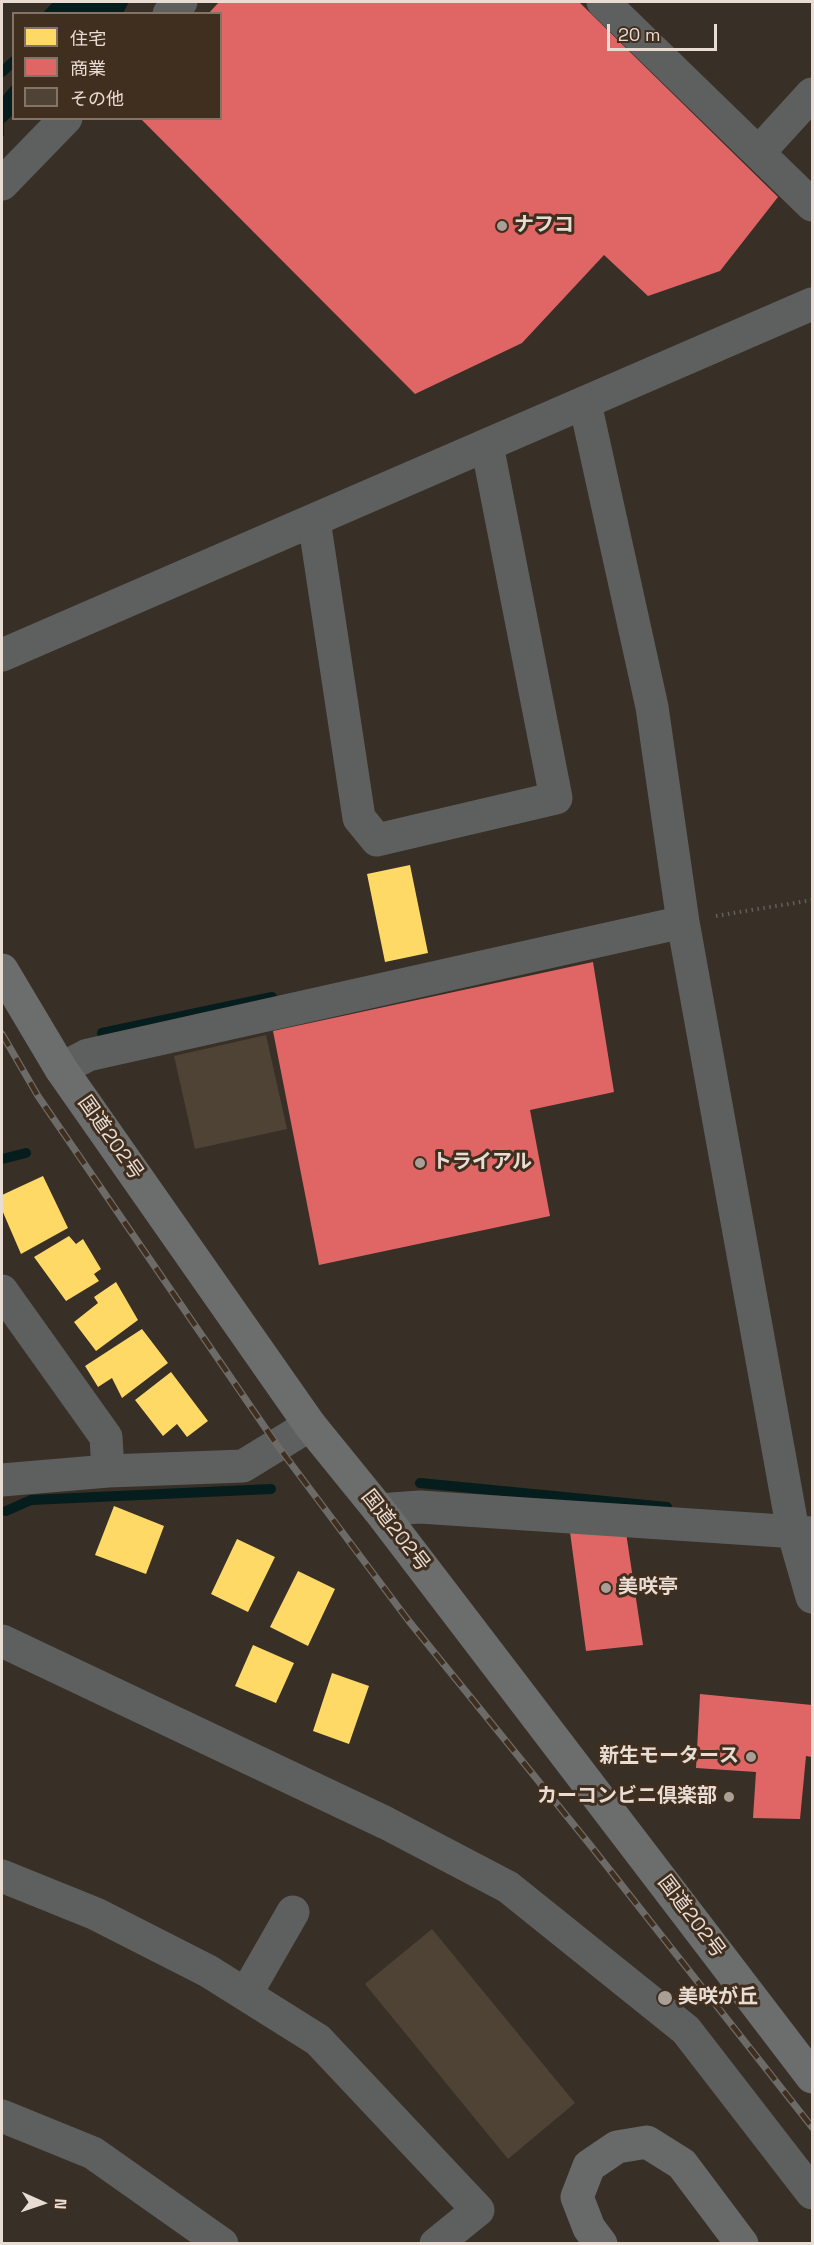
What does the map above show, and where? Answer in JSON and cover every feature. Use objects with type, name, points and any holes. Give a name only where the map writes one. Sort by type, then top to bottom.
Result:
[{"type":"highway","name":"国道202号","points":[[2,970],[62,1069],[310,1425],[379,1510],[813,2077]]},
{"type":"street","points":[[610,4],[813,205]]},
{"type":"street","points":[[759,152],[813,94]]},
{"type":"street","points":[[2,184],[64,120]]},
{"type":"street","points":[[2,655],[813,304]]},
{"type":"street","points":[[585,403],[652,707],[683,922],[813,1598]]},
{"type":"street","points":[[314,520],[359,818],[377,840],[556,798],[487,445]]},
{"type":"street","points":[[62,1069],[88,1055],[683,922]]},
{"type":"street","points":[[2,1291],[106,1437],[108,1472]]},
{"type":"street","points":[[2,1480],[108,1472],[243,1466],[310,1425]]},
{"type":"street","points":[[379,1510],[420,1507],[798,1523]]},
{"type":"street","points":[[2,1641],[386,1823],[508,1887],[686,2030],[813,2193]]},
{"type":"street","points":[[2,1876],[96,1914],[208,1971],[318,2040],[478,2210],[436,2244]]},
{"type":"street","points":[[246,1994],[293,1912]]},
{"type":"street","points":[[2,2116],[93,2154],[222,2244]]},
{"type":"street","points":[[601,2244],[589,2228],[577,2197],[589,2166],[617,2147],[647,2142],[682,2164],[742,2244]]},
{"type":"path","points":[[683,922],[813,900]]},
{"type":"water","points":[[53,2],[129,2],[124,12],[44,12]]},
{"type":"water","points":[[12,85],[12,116],[4,123],[2,138],[2,97]]},
{"type":"building: 住宅","points":[[410,865],[428,953],[385,962],[367,874]]},
{"type":"building: 住宅","points":[[43,1176],[68,1228],[21,1254],[2,1210],[2,1195]]},
{"type":"building: 住宅","points":[[69,1236],[76,1244],[83,1239],[101,1269],[94,1274],[99,1281],[66,1301],[34,1257]]},
{"type":"building: 住宅","points":[[116,1282],[138,1320],[96,1351],[74,1322],[98,1303],[94,1297]]},
{"type":"building: 住宅","points":[[142,1329],[168,1363],[122,1398],[112,1378],[98,1387],[85,1366]]},
{"type":"building: 住宅","points":[[171,1372],[208,1421],[187,1437],[177,1424],[163,1436],[135,1400]]},
{"type":"building: 住宅","points":[[114,1506],[164,1526],[146,1574],[95,1555]]},
{"type":"building: 住宅","points":[[237,1539],[275,1557],[248,1612],[211,1594]]},
{"type":"building: 住宅","points":[[298,1571],[335,1589],[308,1646],[270,1627]]},
{"type":"building: 住宅","points":[[253,1645],[294,1663],[276,1703],[235,1686]]},
{"type":"building: 住宅","points":[[332,1673],[369,1686],[349,1744],[313,1731]]},
{"type":"building: 商業","name":"ナフコ","points":[[219,2],[579,2],[778,197],[720,271],[648,296],[604,255],[522,343],[415,394],[142,120],[222,120],[222,12],[210,12]]},
{"type":"building: 商業","name":"トライアル","points":[[593,962],[614,1092],[530,1110],[550,1216],[319,1265],[273,1031]]},
{"type":"building: 商業","name":"美咲亭","points":[[625,1526],[643,1645],[586,1651],[570,1532]]},
{"type":"building: 商業","name":"新生モータース","points":[[700,1694],[812,1705],[812,1757],[806,1756],[800,1819],[753,1818],[756,1772],[696,1768]]},
{"type":"building: その他","points":[[266,1035],[287,1129],[195,1149],[174,1056]]},
{"type":"building: その他","points":[[432,1929],[575,2103],[508,2159],[365,1984]]},
{"type":"waterway","points":[[2,72],[12,63]]},
{"type":"waterway","points":[[102,1033],[272,997]]},
{"type":"waterway","points":[[2,1159],[26,1153]]},
{"type":"waterway","points":[[420,1483],[667,1507]]},
{"type":"waterway","points":[[6,1511],[31,1500],[271,1489]]},
{"type":"railway","points":[[2,1034],[38,1096],[277,1445],[408,1620],[591,1846],[812,2127]]},
{"type":"place","name":"ナフコ","points":[[502,226]]},
{"type":"place","name":"トライアル","points":[[420,1163]]},
{"type":"place","name":"美咲亭","points":[[606,1588]]},
{"type":"place","name":"新生モータース","points":[[751,1757]]},
{"type":"place","name":"カーコンビニ倶楽部","points":[[729,1797]]},
{"type":"place","name":"美咲が丘","points":[[665,1998]]}]
